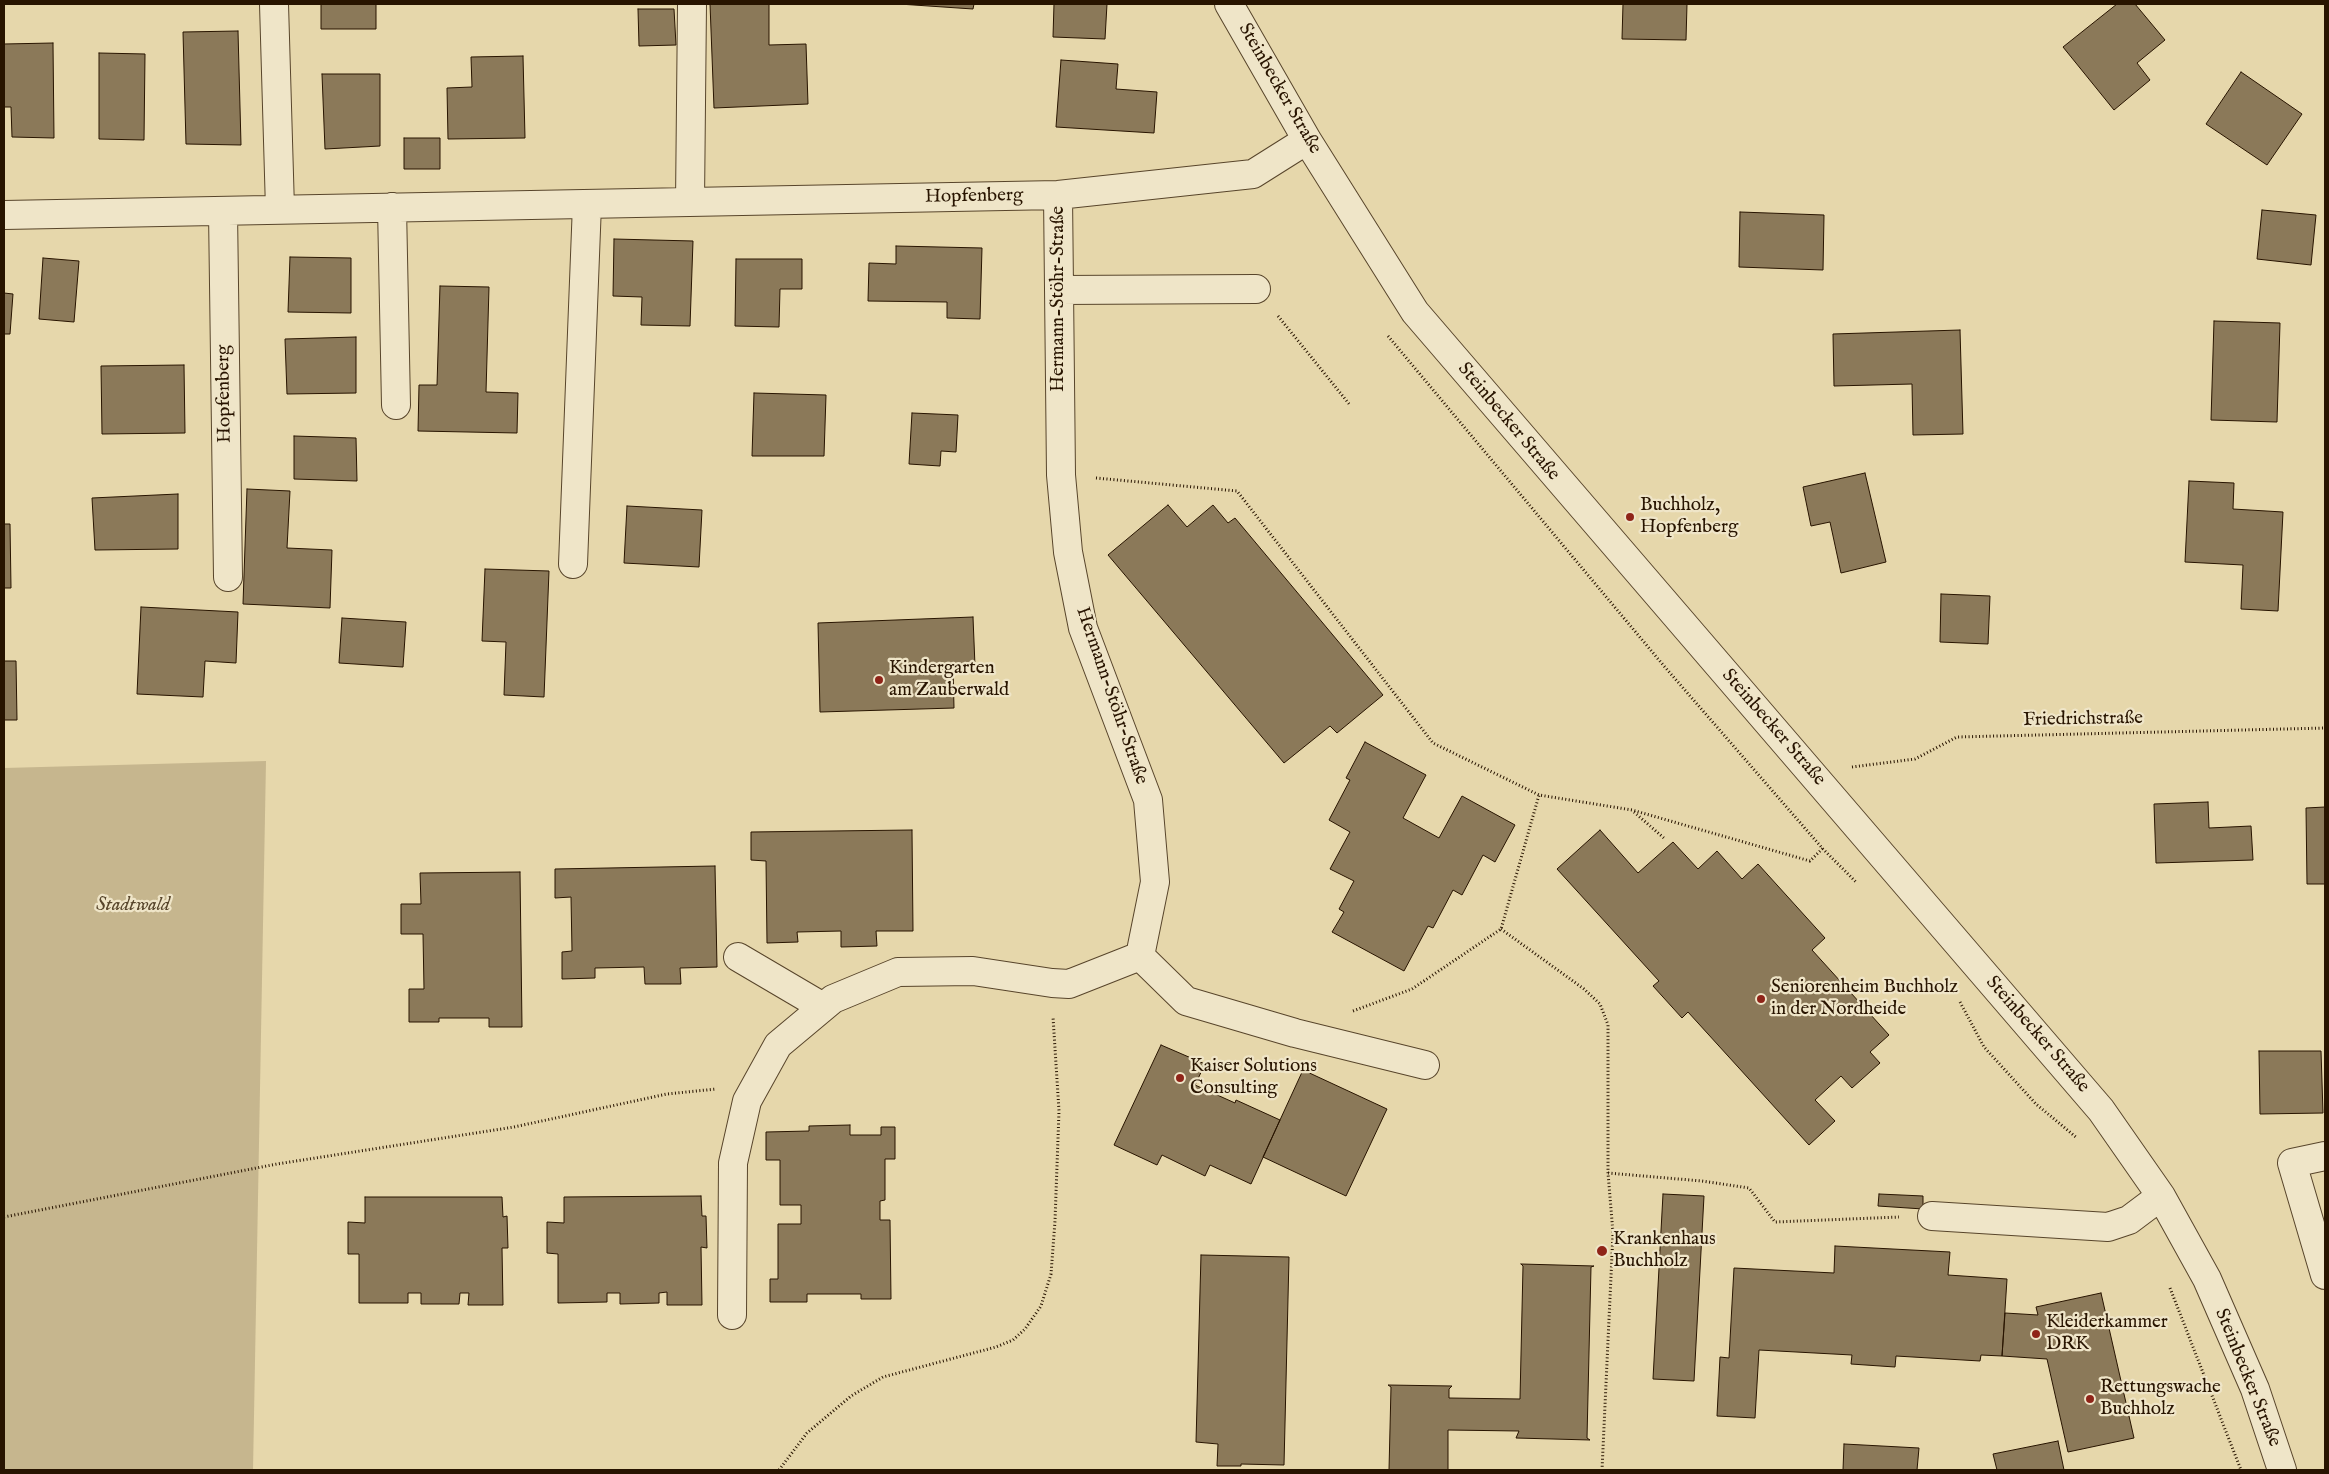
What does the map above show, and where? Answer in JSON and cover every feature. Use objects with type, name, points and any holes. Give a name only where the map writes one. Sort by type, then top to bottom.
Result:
[{"type":"street","points":[[274,4],[280,209]]},
{"type":"street","points":[[690,202],[692,4]]},
{"type":"street","name":"Steinbecker Straße","points":[[1229,4],[1307,140],[1415,312],[2101,1110],[2161,1196],[2207,1280],[2255,1389],[2282,1470]]},
{"type":"street","name":"Hopfenberg","points":[[4,215],[1058,195],[1253,174],[1307,140]]},
{"type":"street","name":"Hermann-Stöhr-Straße","points":[[1058,195],[1061,475],[1068,552],[1083,628],[1148,800],[1155,882],[1140,956]]},
{"type":"street","points":[[573,564],[587,204]]},
{"type":"street","points":[[392,207],[396,405]]},
{"type":"street","name":"Hopfenberg","points":[[223,211],[228,577]]},
{"type":"street","points":[[1059,290],[1256,289]]},
{"type":"street","points":[[732,1315],[733,1162],[747,1101],[778,1045],[833,999],[898,972],[973,971],[1052,984],[1069,984],[1140,956],[1186,1001],[1295,1033],[1425,1066]]},
{"type":"street","points":[[738,957],[824,1007]]},
{"type":"street","points":[[2325,1156],[2292,1163],[2325,1275]]},
{"type":"street","points":[[1932,1216],[2108,1227],[2129,1220],[2161,1196]]},
{"type":"path","points":[[1256,289],[1350,405]]},
{"type":"path","points":[[1387,335],[1392,344],[1664,666],[1823,849],[1858,884]]},
{"type":"path","points":[[1061,475],[1237,491],[1433,743],[1539,795],[1632,810],[1810,861],[1854,822]]},
{"type":"path","name":"Friedrichstraße","points":[[1854,774],[1848,768],[1915,760],[1957,737],[2325,728]]},
{"type":"path","points":[[1349,1012],[1412,989],[1501,929],[1539,795]]},
{"type":"path","points":[[1632,810],[1666,839]]},
{"type":"path","points":[[1501,929],[1584,989],[1600,1004],[1608,1025],[1608,1173],[1613,1233],[1602,1470]]},
{"type":"path","points":[[779,1470],[807,1433],[851,1396],[883,1377],[996,1347],[1013,1340],[1025,1329],[1042,1306],[1051,1274],[1059,1120],[1052,984]]},
{"type":"path","points":[[1959,999],[1984,1047],[2036,1104],[2080,1141]]},
{"type":"path","points":[[4,1218],[277,1164],[514,1127],[690,1090],[718,1089],[747,1101]]},
{"type":"path","points":[[1608,1173],[1702,1181],[1749,1188],[1775,1222],[1932,1216]]},
{"type":"path","points":[[2168,1282],[2241,1470]]},
{"type":"green space","name":"Stadtwald","points":[[266,761],[253,1470],[4,1470],[4,768]]},
{"type":"building","points":[[321,4],[376,4],[376,29],[321,29]]},
{"type":"building","points":[[710,4],[769,4],[769,45],[806,44],[808,104],[714,108]]},
{"type":"building","points":[[899,4],[974,4],[973,9]]},
{"type":"building","points":[[1054,4],[1107,4],[1105,39],[1053,37]]},
{"type":"building","points":[[1623,4],[1687,4],[1686,40],[1622,39]]},
{"type":"building","points":[[2117,4],[2135,4],[2165,40],[2137,63],[2150,80],[2114,110],[2063,47]]},
{"type":"building","points":[[638,9],[674,9],[676,45],[639,46]]},
{"type":"building","points":[[238,31],[241,145],[186,144],[183,32]]},
{"type":"building","points":[[53,43],[54,138],[12,137],[11,107],[4,107],[4,44]]},
{"type":"building","points":[[99,53],[145,54],[144,140],[99,139]]},
{"type":"building","points":[[523,56],[525,138],[448,139],[447,88],[472,87],[471,57]]},
{"type":"building","points":[[1061,60],[1118,64],[1116,89],[1157,92],[1154,133],[1056,127]]},
{"type":"building","points":[[2241,72],[2302,114],[2267,165],[2206,124]]},
{"type":"building","points":[[322,74],[380,74],[380,146],[325,149]]},
{"type":"building","points":[[404,138],[440,138],[440,169],[404,169]]},
{"type":"building","points":[[2262,210],[2316,215],[2311,265],[2257,259]]},
{"type":"building","points":[[1740,212],[1824,215],[1823,270],[1739,267]]},
{"type":"building","points":[[614,239],[693,241],[690,326],[641,325],[642,297],[613,296]]},
{"type":"building","points":[[896,246],[982,248],[980,319],[947,318],[947,302],[868,301],[869,263],[896,264]]},
{"type":"building","points":[[290,257],[351,258],[351,313],[288,312]]},
{"type":"building","points":[[43,258],[79,261],[74,322],[39,319]]},
{"type":"building","points":[[736,259],[802,259],[802,289],[780,289],[779,327],[735,326]]},
{"type":"building","points":[[440,286],[489,287],[486,392],[518,393],[517,433],[418,431],[419,385],[437,385]]},
{"type":"building","points":[[4,293],[13,294],[10,334],[4,334]]},
{"type":"building","points":[[2214,321],[2280,323],[2277,422],[2211,420]]},
{"type":"building","points":[[1960,330],[1963,434],[1913,435],[1912,384],[1834,386],[1833,334]]},
{"type":"building","points":[[356,337],[356,393],[287,394],[285,339]]},
{"type":"building","points":[[184,365],[185,433],[102,434],[101,366]]},
{"type":"building","points":[[754,393],[826,395],[824,456],[752,456]]},
{"type":"building","points":[[912,413],[958,415],[956,452],[941,451],[940,466],[909,464]]},
{"type":"building","points":[[294,436],[356,438],[357,481],[294,479]]},
{"type":"building","points":[[1865,473],[1886,562],[1841,573],[1830,522],[1811,526],[1803,487]]},
{"type":"building","points":[[2189,481],[2234,483],[2233,509],[2283,512],[2278,611],[2241,609],[2243,565],[2185,562]]},
{"type":"building","points":[[247,489],[290,491],[287,548],[332,550],[330,608],[243,604]]},
{"type":"building","points":[[178,494],[178,549],[95,550],[92,498]]},
{"type":"building","points":[[1168,505],[1187,527],[1213,505],[1228,523],[1235,518],[1383,695],[1337,733],[1330,726],[1284,763],[1108,555]]},
{"type":"building","points":[[627,506],[702,510],[699,567],[624,563]]},
{"type":"building","points":[[4,524],[10,524],[11,588],[4,588]]},
{"type":"building","points":[[485,569],[549,571],[544,697],[504,695],[506,642],[482,641]]},
{"type":"building","points":[[1941,594],[1990,596],[1988,644],[1940,642]]},
{"type":"building","points":[[141,607],[238,612],[236,663],[205,661],[203,697],[137,694]]},
{"type":"building","points":[[973,617],[975,666],[953,667],[954,708],[820,712],[818,623]]},
{"type":"building","points":[[342,618],[406,622],[403,667],[339,663]]},
{"type":"building","points":[[4,661],[16,661],[17,720],[4,720]]},
{"type":"building","points":[[1365,742],[1426,775],[1403,818],[1439,838],[1462,796],[1515,825],[1495,862],[1483,855],[1462,895],[1453,890],[1433,928],[1428,926],[1404,971],[1332,932],[1344,912],[1339,909],[1354,881],[1330,869],[1350,832],[1329,820],[1350,780],[1346,778]]},
{"type":"building","points":[[2208,802],[2209,828],[2251,826],[2253,860],[2156,863],[2154,804]]},
{"type":"building","points":[[2325,807],[2325,884],[2307,884],[2306,808]]},
{"type":"building","points":[[912,830],[913,931],[876,931],[877,946],[841,947],[841,931],[797,932],[798,942],[767,943],[766,861],[751,860],[751,832]]},
{"type":"building","name":"Seniorenheim Buchholz in der Nordheide","points":[[1600,830],[1638,873],[1673,842],[1698,869],[1717,851],[1742,879],[1758,864],[1825,938],[1812,950],[1889,1035],[1870,1052],[1880,1063],[1852,1088],[1841,1076],[1815,1100],[1835,1121],[1809,1145],[1688,1012],[1682,1018],[1653,986],[1659,981],[1557,869]]},
{"type":"building","points":[[715,866],[717,967],[680,968],[681,984],[645,984],[644,967],[595,968],[595,978],[562,979],[562,952],[572,951],[571,897],[555,898],[555,869]]},
{"type":"building","points":[[520,872],[522,1027],[489,1027],[489,1018],[439,1018],[439,1022],[409,1022],[409,989],[424,989],[423,934],[401,934],[401,904],[421,904],[420,873]]},
{"type":"building","points":[[1161,1045],[1205,1064],[1195,1085],[1235,1103],[1236,1100],[1280,1120],[1251,1184],[1210,1165],[1205,1176],[1162,1155],[1157,1165],[1114,1145]]},
{"type":"building","points":[[2259,1051],[2321,1051],[2323,1113],[2260,1114]]},
{"type":"building","points":[[1303,1070],[1387,1109],[1346,1196],[1263,1157]]},
{"type":"building","points":[[850,1125],[850,1135],[881,1135],[881,1127],[895,1127],[895,1159],[885,1159],[885,1200],[880,1201],[880,1220],[890,1220],[891,1299],[861,1299],[861,1294],[807,1294],[807,1302],[770,1302],[770,1279],[778,1279],[778,1224],[801,1224],[801,1205],[780,1205],[780,1160],[766,1160],[766,1132],[809,1131],[809,1126]]},
{"type":"building","points":[[1663,1194],[1704,1196],[1694,1381],[1653,1379]]},
{"type":"building","points":[[1879,1194],[1923,1196],[1923,1209],[1878,1206]]},
{"type":"building","points":[[701,1196],[702,1216],[706,1216],[707,1248],[701,1247],[702,1305],[667,1305],[667,1292],[659,1293],[659,1303],[620,1304],[620,1293],[607,1293],[607,1302],[558,1303],[558,1254],[547,1253],[547,1222],[564,1223],[564,1197]]},
{"type":"building","points":[[365,1197],[502,1197],[503,1217],[507,1216],[508,1248],[502,1248],[503,1305],[468,1305],[469,1293],[460,1293],[459,1304],[421,1304],[421,1293],[408,1293],[408,1303],[359,1303],[359,1254],[348,1254],[348,1222],[365,1223]]},
{"type":"building","points":[[1835,1246],[1950,1252],[1948,1275],[2007,1279],[2002,1356],[1981,1355],[1980,1361],[1896,1356],[1895,1367],[1851,1364],[1852,1355],[1759,1350],[1755,1418],[1717,1416],[1720,1357],[1729,1358],[1734,1268],[1834,1273]]},
{"type":"building","points":[[1201,1255],[1289,1257],[1284,1465],[1241,1464],[1241,1466],[1217,1466],[1218,1444],[1196,1442]]},
{"type":"building","points":[[1521,1264],[1594,1266],[1591,1267],[1587,1438],[1590,1440],[1516,1438],[1519,1431],[1448,1430],[1448,1470],[1389,1470],[1391,1387],[1388,1385],[1452,1386],[1449,1389],[1449,1398],[1520,1399],[1523,1266]]},
{"type":"building","name":"Rettungswache Buchholz","points":[[2101,1293],[2134,1438],[2068,1452],[2047,1359],[2002,1356],[2005,1313],[2038,1315],[2036,1307]]},
{"type":"building","points":[[2058,1441],[2064,1470],[1997,1470],[1993,1454]]},
{"type":"building","points":[[1844,1444],[1919,1448],[1917,1470],[1843,1470]]},
{"type":"place","name":"Buchholz, Hopfenberg","points":[[1630,517]]},
{"type":"place","name":"Kindergarten am Zauberwald","points":[[879,680]]},
{"type":"place","name":"Seniorenheim Buchholz in der Nordheide","points":[[1761,999]]},
{"type":"place","name":"Kaiser Solutions Consulting","points":[[1180,1078]]},
{"type":"place","name":"Krankenhaus Buchholz","points":[[1602,1251]]},
{"type":"place","name":"Kleiderkammer DRK","points":[[2036,1334]]},
{"type":"place","name":"Rettungswache Buchholz","points":[[2090,1399]]}]
